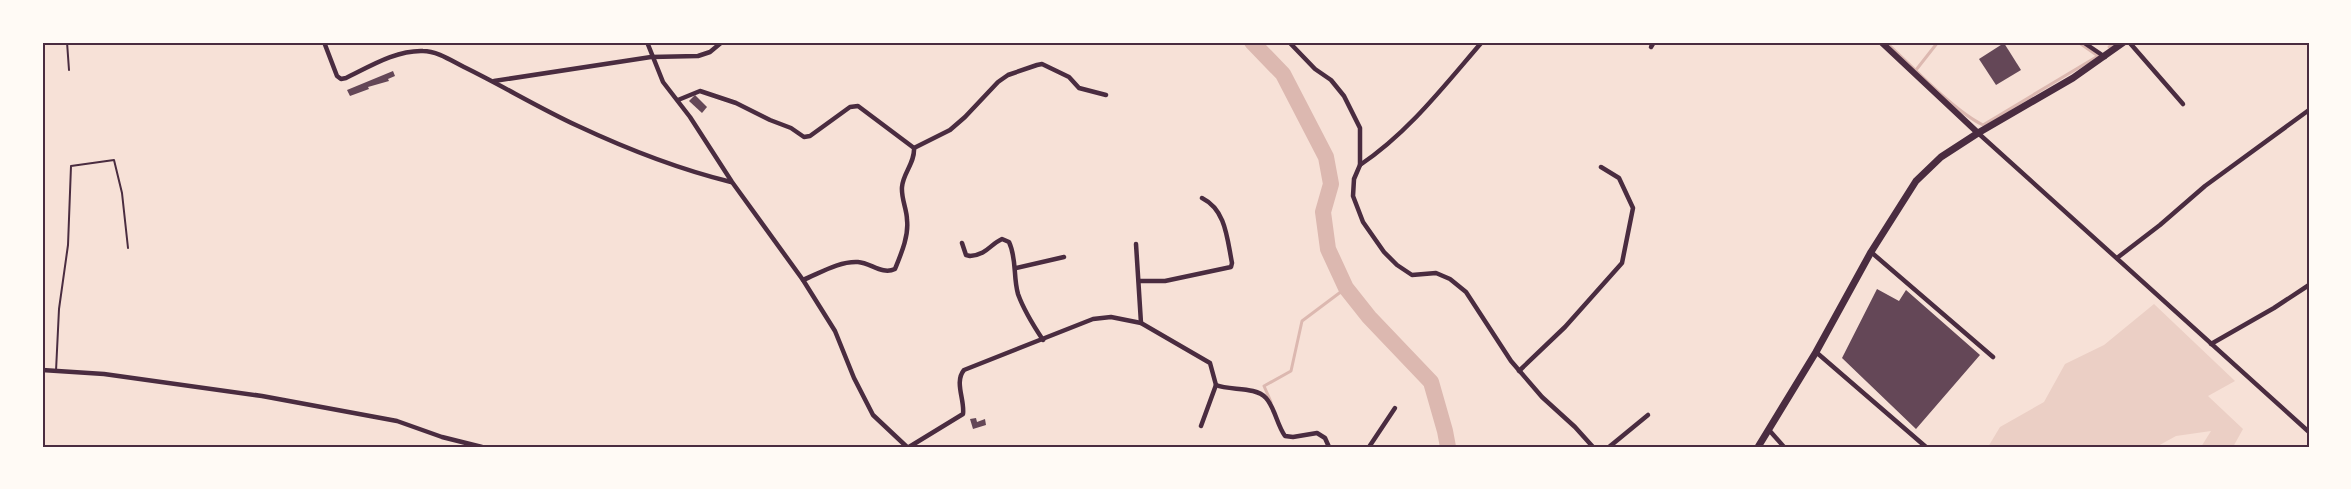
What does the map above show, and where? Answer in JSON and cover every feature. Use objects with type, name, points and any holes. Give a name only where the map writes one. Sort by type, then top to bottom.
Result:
[{"type":"main road","points":[[1881,42],[1978,133]]},
{"type":"main road","points":[[1758,447],[1816,352],[1871,252],[1916,181],[1941,157],[2042,97],[2105,57],[2124,42]]},
{"type":"street","points":[[324,42],[337,76],[341,79],[384,60],[410,52],[424,50],[436,53],[628,149],[690,172],[732,182]]},
{"type":"street","points":[[647,42],[651,57],[663,82],[678,100],[732,182],[803,280],[835,331],[854,378],[873,415],[908,447],[963,414],[964,405],[959,381],[964,370],[1093,319],[1111,317],[1141,323],[1210,363],[1216,385],[1201,426]]},
{"type":"street","points":[[494,81],[651,57],[698,56],[710,52],[723,42]]},
{"type":"street","points":[[1289,42],[1315,69],[1331,80],[1344,96],[1359,128],[1360,165],[1354,179],[1353,196],[1363,222],[1384,252],[1412,275],[1436,273],[1450,279],[1466,292],[1519,370],[1542,397],[1593,447]]},
{"type":"street","points":[[1360,165],[1378,153],[1421,113],[1482,42]]},
{"type":"street","points":[[2083,42],[2105,57]]},
{"type":"street","points":[[2129,42],[2183,104]]},
{"type":"street","points":[[914,148],[950,130],[998,82],[1008,75],[1037,65],[1042,64],[1069,77],[1079,88],[1106,95]]},
{"type":"street","points":[[678,100],[694,93],[708,94],[736,103],[804,136],[810,136],[850,107],[858,106],[914,148]]},
{"type":"street","points":[[2117,258],[2205,186],[2309,110]]},
{"type":"street","points":[[1978,133],[2309,432]]},
{"type":"street","points":[[803,280],[847,263],[861,262],[884,271],[895,269],[905,239],[908,220],[902,190],[903,182],[911,165],[914,148]]},
{"type":"street","points":[[1519,370],[1565,327],[1622,263],[1633,208],[1619,178],[1601,167]]},
{"type":"street","points":[[1139,281],[1165,281],[1231,267],[1221,216],[1212,204],[1202,198]]},
{"type":"street","points":[[962,243],[966,255],[970,256],[991,249],[996,242],[1002,239],[1009,243],[1016,268],[1018,292],[1028,317],[1043,340]]},
{"type":"street","points":[[1136,244],[1141,323]]},
{"type":"street","points":[[1871,252],[1994,357]]},
{"type":"street","points":[[1016,268],[1064,256]]},
{"type":"street","points":[[2211,344],[2309,285]]},
{"type":"street","points":[[1816,352],[1926,447]]},
{"type":"street","points":[[42,370],[104,374],[262,396],[397,421],[442,437],[482,447]]},
{"type":"street","points":[[1216,385],[1226,389],[1260,393],[1268,400],[1285,436],[1321,434],[1329,447]]},
{"type":"street","points":[[1369,447],[1395,408]]},
{"type":"street","points":[[1609,447],[1648,415]]},
{"type":"street","points":[[1769,430],[1784,447]]},
{"type":"lane","points":[[67,42],[69,70]]},
{"type":"lane","points":[[56,370],[58,309],[68,245],[71,166],[114,159],[122,193],[128,248]]},
{"type":"shaded area","points":[[2154,304],[2235,381],[2208,396],[2243,429],[2233,447],[2201,447],[2211,431],[2176,436],[2156,447],[1988,447],[2000,427],[2044,402],[2065,364],[2104,345]]},
{"type":"building","points":[[2004,43],[2021,70],[1996,85],[1979,59]]},
{"type":"building","points":[[393,71],[395,76],[388,79],[389,81],[368,87],[369,89],[350,96],[347,90]]},
{"type":"building","points":[[695,95],[707,107],[702,113],[689,101]]},
{"type":"building","points":[[1877,289],[1899,301],[1906,290],[1980,355],[1916,429],[1842,358]]},
{"type":"building","points":[[976,418],[977,422],[985,419],[986,425],[973,429],[970,419]]},
{"type":"waterway","points":[[1252,42],[1283,74],[1326,157],[1331,184],[1323,212],[1328,249],[1346,288],[1369,317],[1431,382],[1448,447]]},
{"type":"waterway","points":[[1916,70],[1938,42]]},
{"type":"waterway","points":[[1889,45],[1959,110],[1983,125],[2098,56],[2078,42]]},
{"type":"waterway","points":[[2109,47],[2116,42]]},
{"type":"waterway","points":[[1271,402],[1264,386],[1291,371],[1302,321],[1346,288]]}]
